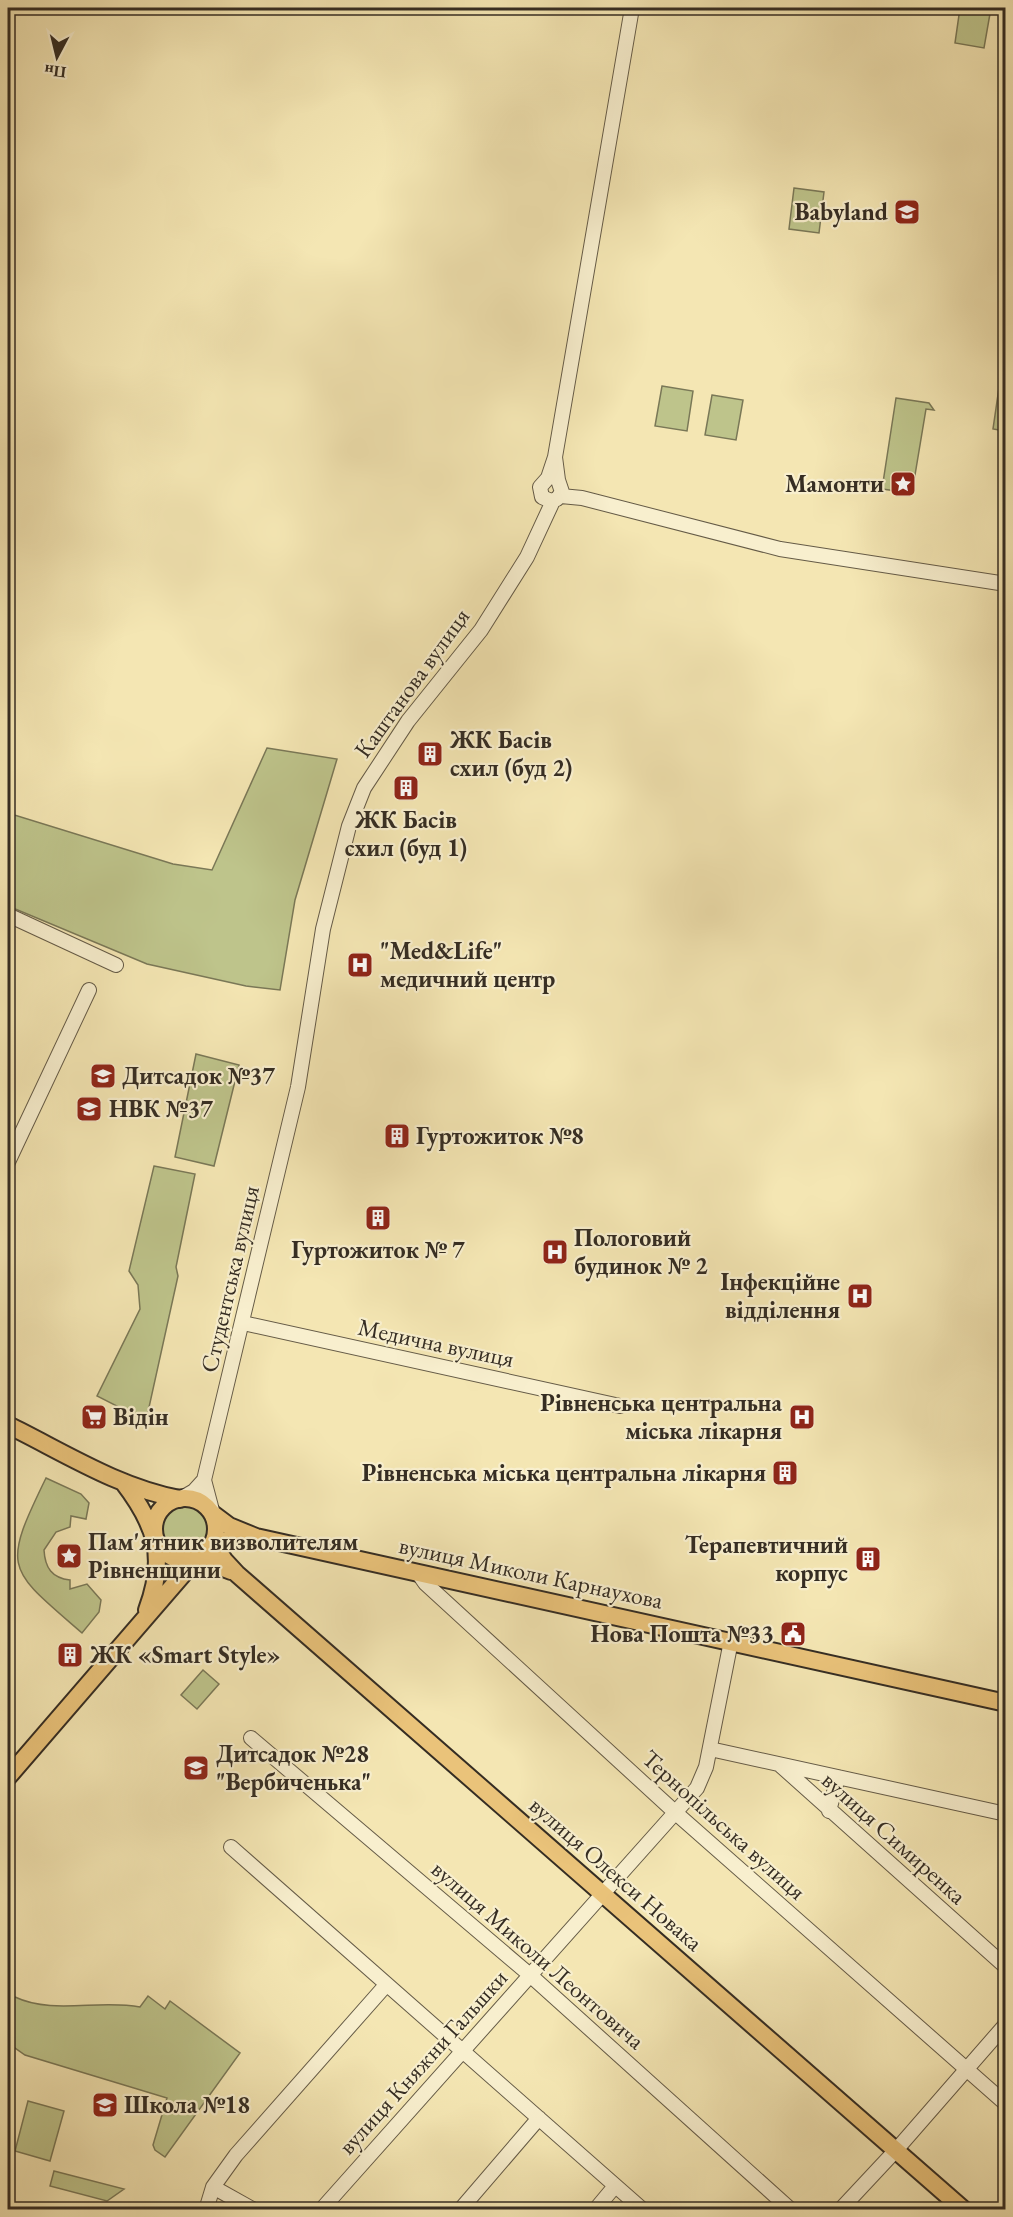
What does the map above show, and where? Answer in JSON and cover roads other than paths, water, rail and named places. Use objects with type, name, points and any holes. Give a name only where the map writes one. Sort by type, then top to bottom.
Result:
[{"type":"main road","points":[[8,1425],[152,1494],[195,1500],[213,1514],[216,1528],[213,1542],[8,1778]]},
{"type":"main road","points":[[122,1481],[141,1505],[163,1551],[179,1559],[197,1558]]},
{"type":"main road","points":[[144,1619],[152,1597],[157,1570],[155,1535],[157,1516],[171,1502],[180,1498]]},
{"type":"main road","name":"вулиця Миколи Карнаухова","points":[[213,1514],[229,1526],[256,1537],[1005,1703]]},
{"type":"main road","name":"вулиця Миколи Карнаухова","points":[[213,1542],[256,1537]]},
{"type":"main road","name":"вулиця Олекси Новака","points":[[213,1542],[224,1560],[237,1574],[964,2210]]},
{"type":"main road","name":"вулиця Олекси Новака","points":[[197,1558],[219,1564],[237,1574]]},
{"type":"street","name":"Каштанова вулиця","points":[[298,1087],[323,929],[349,826],[364,788],[408,721],[481,630],[527,557],[554,490],[555,457],[632,8]]},
{"type":"street","points":[[554,490],[780,549],[1005,584]]},
{"type":"street","points":[[8,915],[116,965]]},
{"type":"street","points":[[8,1162],[89,990]]},
{"type":"street","name":"Студентська вулиця","points":[[204,1480],[298,1087]]},
{"type":"street","name":"Медична вулиця","points":[[243,1323],[620,1406]]},
{"type":"street","points":[[180,1498],[194,1491],[204,1480]]},
{"type":"street","points":[[204,1480],[213,1514]]},
{"type":"street","name":"Тернопільська вулиця","points":[[418,1573],[425,1583],[677,1814],[1005,2104]]},
{"type":"street","name":"вулиця Княжни Гальшки","points":[[321,2210],[462,2050],[677,1814],[703,1778],[731,1641]]},
{"type":"street","name":"вулиця Миколи Леонтовича","points":[[251,1738],[531,1975],[791,2210]]},
{"type":"street","points":[[710,1749],[1005,1814]]},
{"type":"street","name":"вулиця Симиренка","points":[[780,1765],[1005,1967]]},
{"type":"street","points":[[829,1811],[838,1777]]},
{"type":"street","points":[[231,1848],[643,2210]]},
{"type":"street","points":[[206,2210],[213,2187],[236,2155],[386,1986]]},
{"type":"street","points":[[840,2210],[897,2149],[1005,2024]]},
{"type":"street","points":[[460,2210],[501,2158],[539,2118]]},
{"type":"street","points":[[595,2210],[615,2186]]},
{"type":"street","points":[[213,2187],[254,2210]]},
{"type":"place","name":"Babyland","points":[[907,212]]},
{"type":"place","name":"Мамонти","points":[[903,484]]},
{"type":"place","name":"ЖК Басів схил (буд 2)","points":[[430,754]]},
{"type":"place","name":"ЖК Басів схил (буд 1)","points":[[406,788]]},
{"type":"place","name":"\"Med&Life\" медичний центр","points":[[360,965]]},
{"type":"place","name":"Дитсадок №37","points":[[103,1076]]},
{"type":"place","name":"НВК №37","points":[[89,1109]]},
{"type":"place","name":"Гуртожиток №8","points":[[397,1136]]},
{"type":"place","name":"Гуртожиток № 7","points":[[378,1218]]},
{"type":"place","name":"Пологовий будинок № 2","points":[[555,1252]]},
{"type":"place","name":"Інфекційне відділення","points":[[860,1296]]},
{"type":"place","name":"Відін","points":[[94,1417]]},
{"type":"place","name":"Рівненська центральна міська лікарня","points":[[802,1417]]},
{"type":"place","name":"Рівненська міська центральна лікарня","points":[[785,1473]]},
{"type":"place","name":"Пам'ятник визволителям Рівненщини","points":[[69,1556]]},
{"type":"place","name":"Терапевтичний корпус","points":[[868,1559]]},
{"type":"place","name":"Нова Пошта №33","points":[[793,1634]]},
{"type":"place","name":"ЖК «Smart Style»","points":[[70,1655]]},
{"type":"place","name":"Дитсадок №28 \"Вербиченька\"","points":[[196,1768]]},
{"type":"place","name":"Школа №18","points":[[105,2105]]}]
